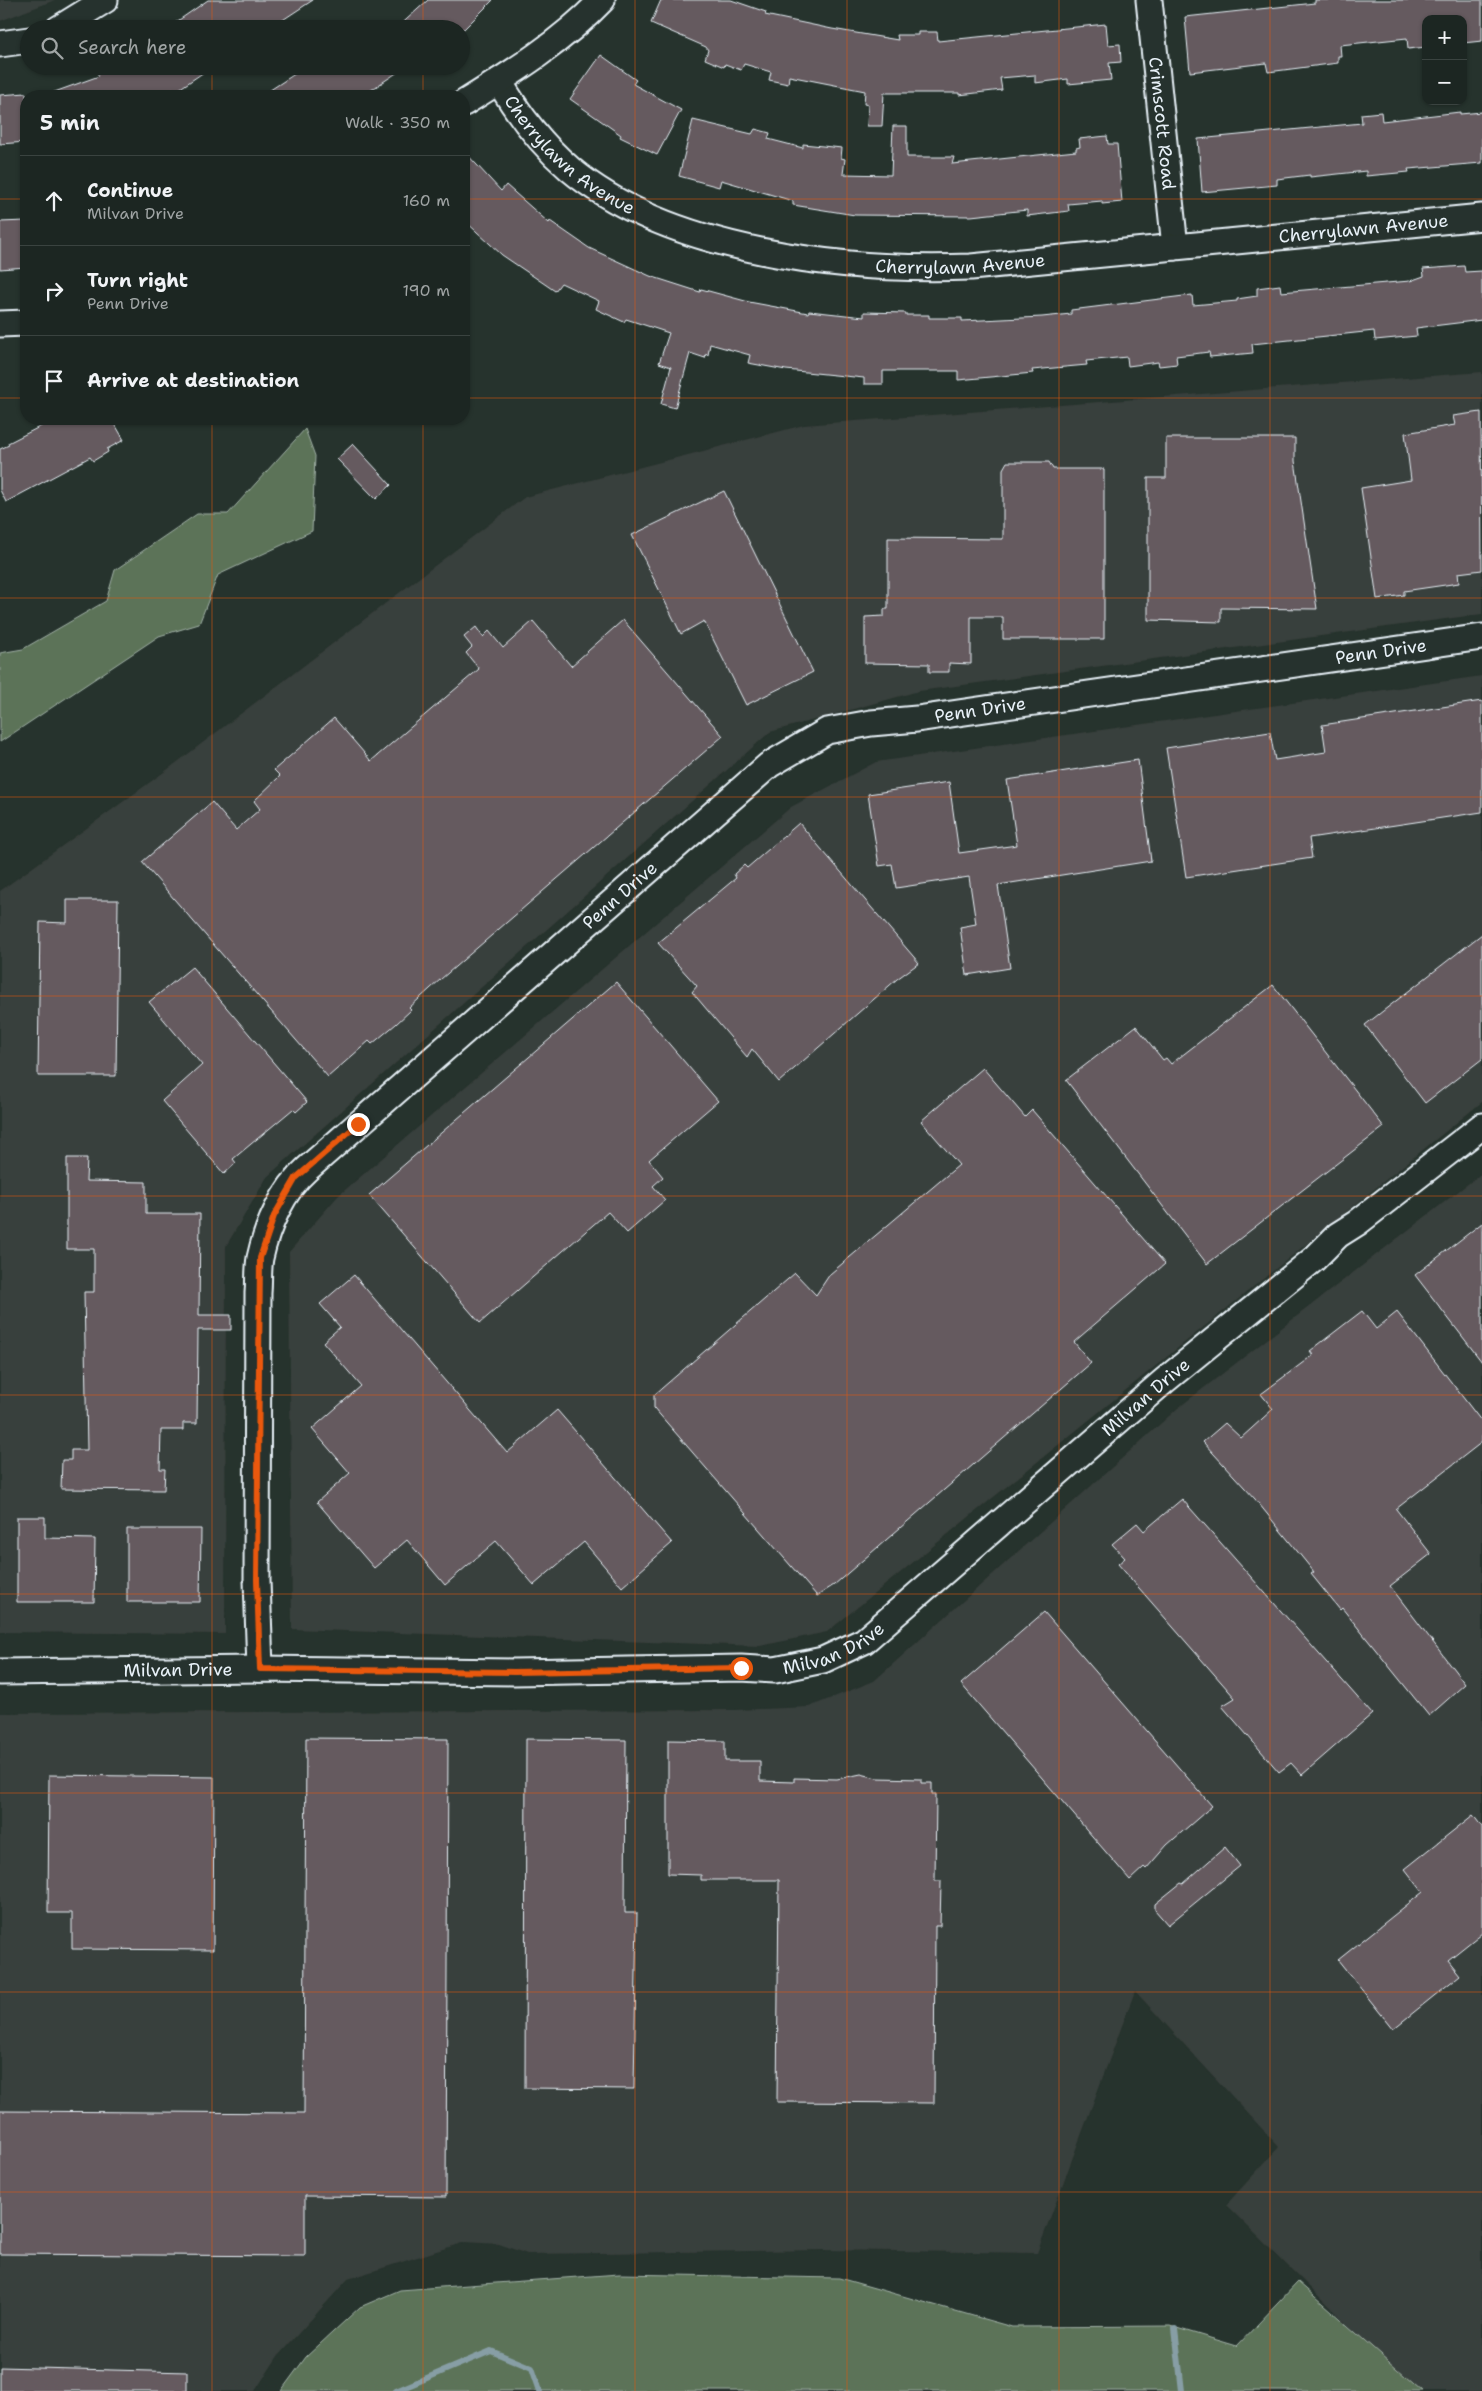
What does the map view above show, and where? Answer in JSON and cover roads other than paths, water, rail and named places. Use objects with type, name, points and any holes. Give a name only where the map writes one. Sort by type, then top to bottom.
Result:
[{"type":"street","points":[[73,20],[105,0]]},
{"type":"street","points":[[470,99],[572,29],[602,0]]},
{"type":"street","name":"Crimscott Road","points":[[1149,0],[1175,247]]},
{"type":"street","points":[[0,44],[20,41]]},
{"type":"street","name":"Cherrylawn Avenue","points":[[499,81],[516,110],[539,137],[571,169],[626,206],[647,215],[746,247],[837,262],[932,269],[1001,265],[1482,217]]},
{"type":"street","points":[[0,324],[20,323]]},
{"type":"street","name":"Penn Drive","points":[[260,1669],[257,1580],[260,1258],[274,1216],[283,1199],[296,1178],[306,1169],[769,765],[827,731],[851,726],[917,719],[1482,637]]},
{"type":"street","name":"Milvan Drive","points":[[0,1672],[260,1669],[504,1672],[741,1668],[775,1670],[823,1660],[864,1641],[1164,1381],[1314,1259],[1338,1235],[1363,1218],[1482,1126]]},
{"type":"waterway","points":[[1175,2329],[1182,2391]]},
{"type":"waterway","points":[[396,2391],[491,2351],[532,2368],[540,2391]]}]
